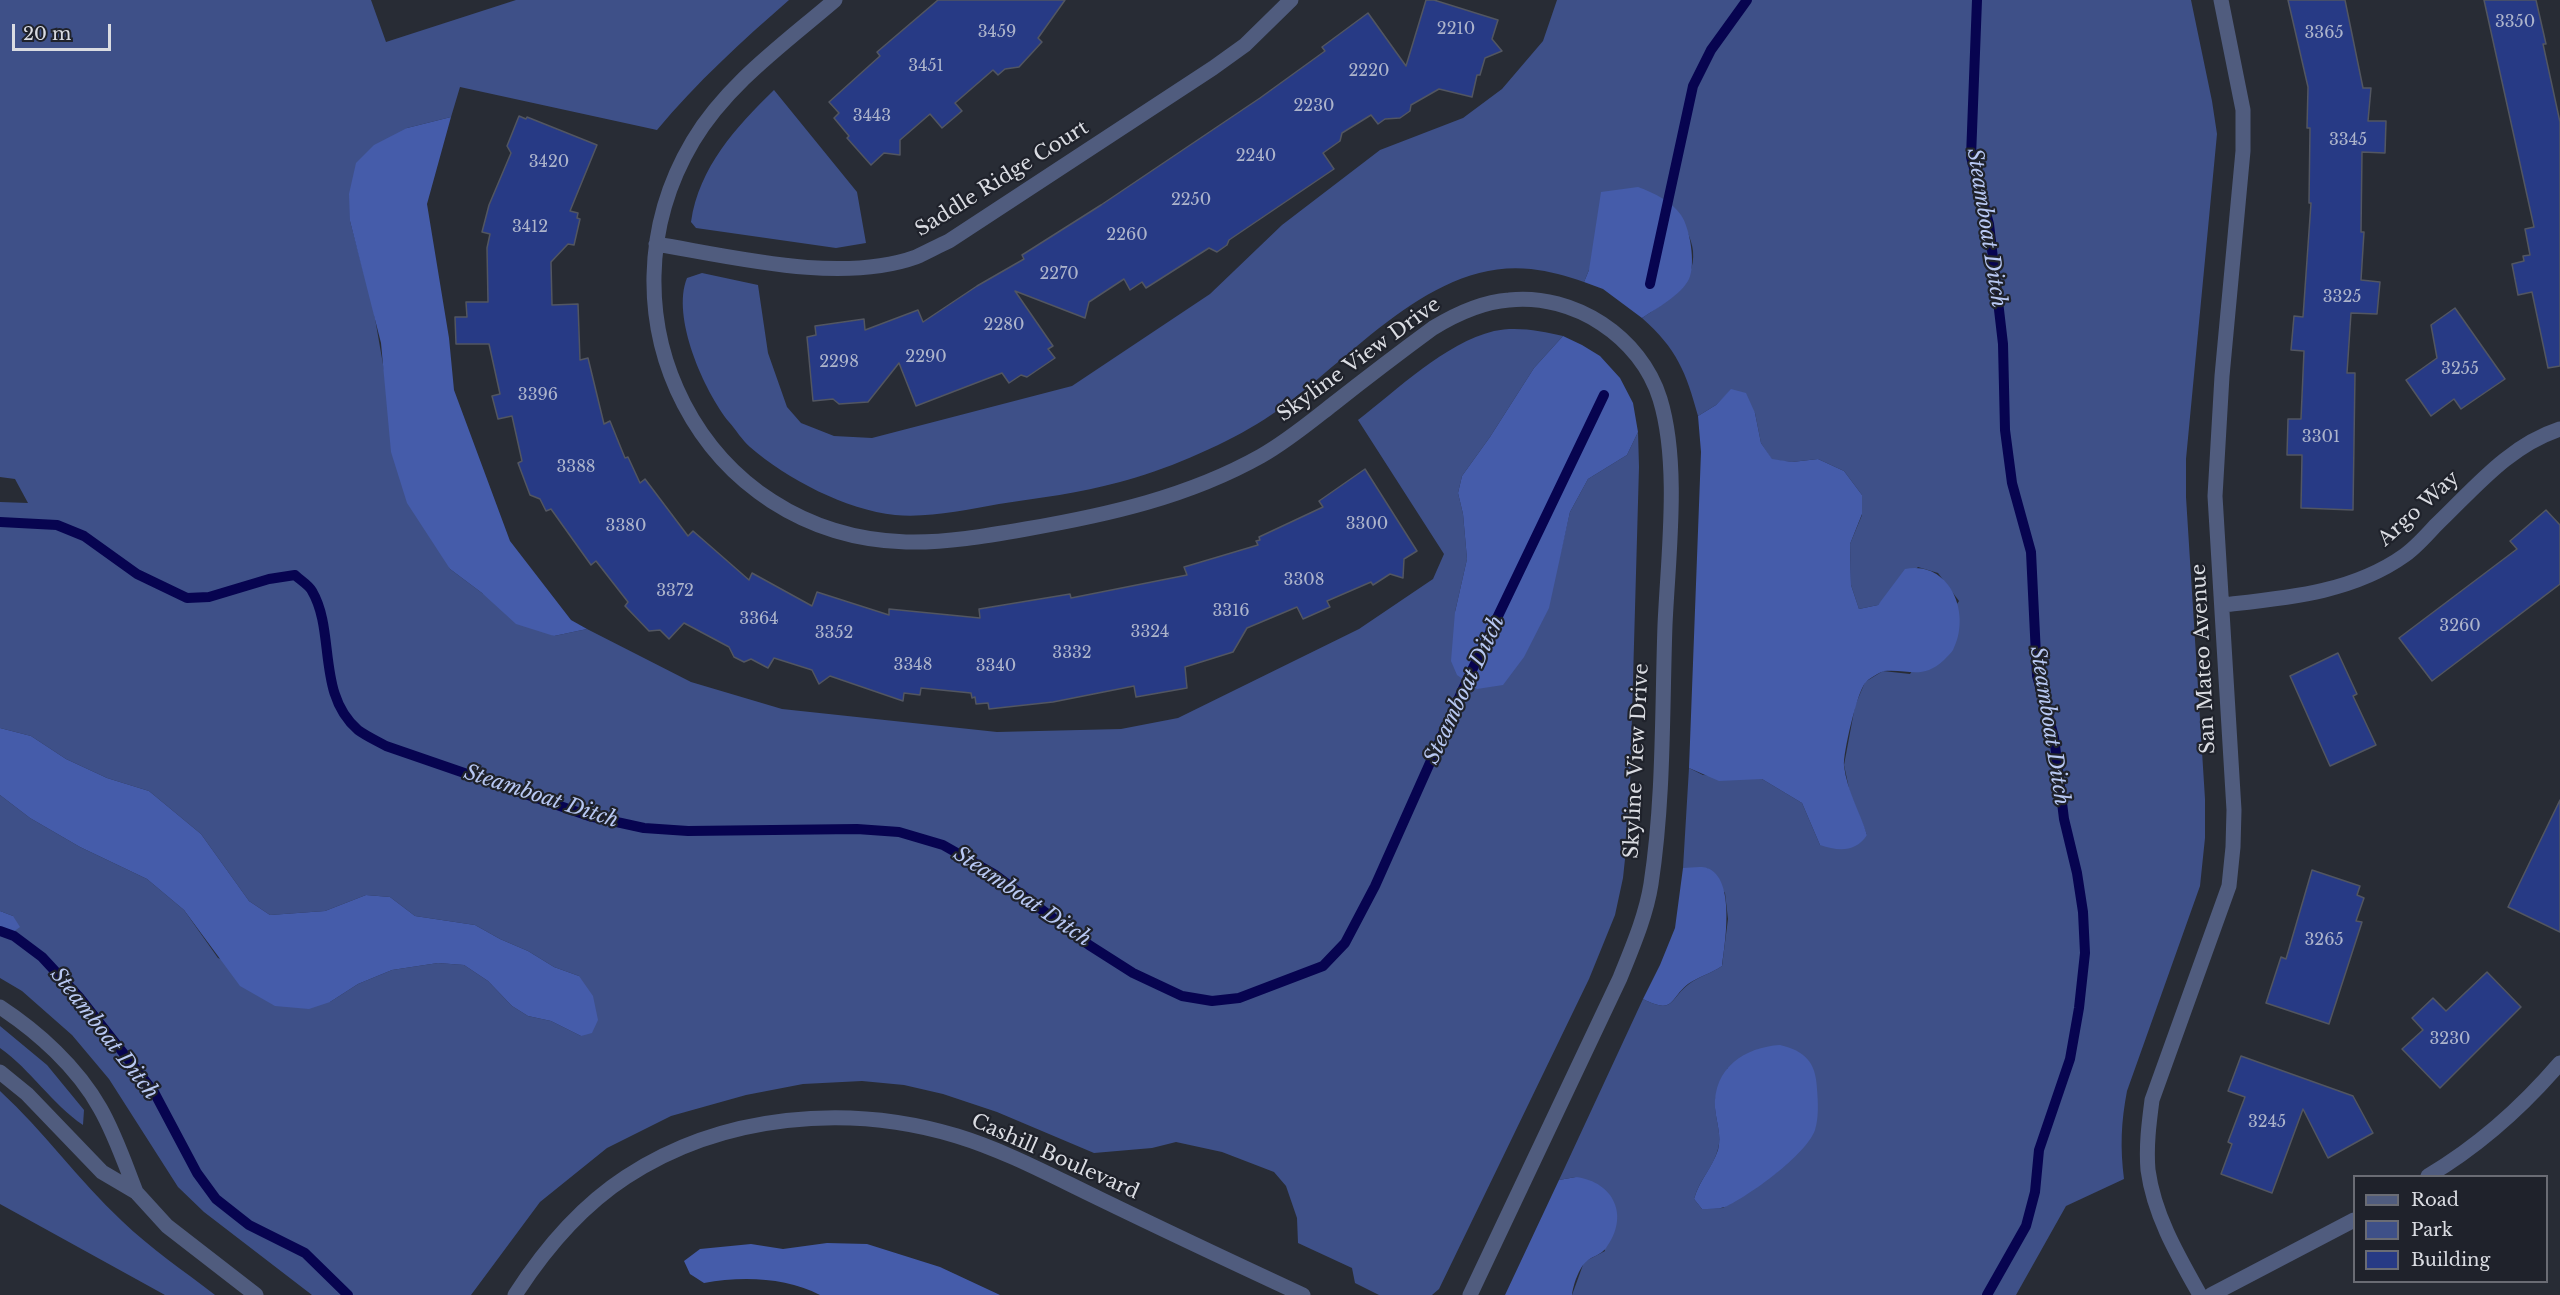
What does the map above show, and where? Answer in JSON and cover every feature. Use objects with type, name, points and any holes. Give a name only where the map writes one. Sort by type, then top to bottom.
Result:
[{"type":"street","name":"Skyline View Drive","points":[[835,0],[763,62],[710,116],[693,141],[677,173],[665,206],[656,244],[653,278],[654,312],[661,346],[674,384],[690,416],[712,449],[737,475],[768,499],[811,520],[867,538],[905,542],[980,537],[1091,518],[1132,508],[1209,482],[1264,454],[1294,434],[1433,328],[1453,316],[1478,306],[1509,300],[1529,300],[1566,306],[1602,324],[1617,334],[1639,356],[1651,375],[1660,399],[1670,461],[1660,768],[1651,885],[1639,927],[1620,978],[1470,1295]]},
{"type":"street","name":"Saddle Ridge Court","points":[[656,244],[814,268],[842,269],[879,265],[915,257],[949,242],[1213,68],[1245,45],[1291,0]]},
{"type":"street","name":"San Mateo Avenue","points":[[2199,1295],[2172,1245],[2157,1206],[2148,1171],[2147,1136],[2152,1100],[2229,886],[2233,847],[2234,810],[2215,496],[2243,151],[2243,110],[2221,0]]},
{"type":"street","name":"Argo Way","points":[[2222,605],[2302,596],[2341,586],[2378,572],[2407,553],[2498,464],[2524,445],[2560,429]]},
{"type":"street","points":[[0,1007],[25,1025],[81,1079],[111,1131],[136,1192]]},
{"type":"street","points":[[2429,1175],[2499,1124],[2560,1063]]},
{"type":"street","points":[[0,1072],[27,1094],[102,1172],[136,1192],[167,1226],[256,1295]]},
{"type":"street","name":"Cashill Boulevard","points":[[514,1295],[552,1243],[589,1206],[625,1177],[699,1142],[748,1127],[794,1118],[839,1116],[885,1120],[924,1127],[992,1149],[1303,1295]]},
{"type":"street","points":[[2211,1295],[2353,1221]]},
{"type":"green space","points":[[0,0],[371,0],[386,42],[516,0],[789,0],[720,62],[657,130],[460,87],[451,117],[407,128],[350,221],[373,307],[384,370],[450,569],[482,593],[554,636],[587,629],[691,682],[782,709],[997,732],[1121,729],[1178,718],[1359,629],[1433,579],[1444,554],[1358,420],[1422,369],[1476,337],[1494,331],[1511,329],[1563,336],[1534,368],[1462,476],[1458,493],[1463,514],[1467,559],[1455,612],[1559,559],[1570,512],[1588,479],[1627,455],[1638,432],[1639,467],[1629,821],[1623,878],[1615,915],[1589,979],[1439,1289],[1432,1295],[1379,1295],[1355,1283],[1352,1268],[1298,1243],[1297,1218],[1286,1186],[1274,1172],[1222,1152],[1176,1142],[1152,1148],[1094,1153],[997,1112],[943,1094],[904,1085],[862,1081],[803,1084],[746,1095],[671,1116],[607,1148],[540,1202],[471,1295],[312,1295],[204,1212],[178,1187],[109,1079],[72,1035],[22,991],[0,978],[0,934],[9,935],[13,916],[0,911],[0,795],[30,818],[80,847],[147,879],[184,910],[218,958],[330,1002],[358,984],[392,970],[438,963],[464,965],[488,981],[512,1006],[528,1016],[551,1021],[581,1036],[579,976],[554,967],[528,951],[475,925],[415,916],[390,897],[366,895],[325,911],[270,915],[249,901],[201,834],[149,791],[107,778],[66,759],[31,736],[0,728],[0,502],[28,503],[15,479],[0,477]]},
{"type":"green space","points":[[1557,0],[2191,0],[2217,134],[2186,459],[2186,497],[2205,799],[2205,838],[2200,886],[2127,1091],[2122,1135],[2124,1179],[2066,1206],[2016,1295],[1572,1295],[1584,1262],[1605,1251],[1576,1177],[1559,1180],[1643,999],[1653,1004],[1666,1005],[1689,984],[1722,966],[1728,919],[1725,893],[1707,868],[1683,868],[1689,768],[1703,775],[1762,779],[1802,803],[1820,845],[1867,835],[1850,793],[1844,765],[1855,706],[1865,682],[1883,671],[1910,674],[1959,601],[1938,573],[1918,567],[1878,605],[1859,609],[1851,585],[1850,544],[1862,515],[1862,495],[1844,471],[1818,459],[1792,462],[1772,460],[1761,443],[1755,413],[1731,390],[1716,405],[1698,416],[1679,362],[1664,340],[1642,318],[1678,291],[1690,273],[1693,251],[1681,216],[1589,270],[1584,282],[1531,269],[1492,270],[1455,281],[1419,300],[1385,323],[1289,402],[1257,424],[1190,458],[1105,486],[947,513],[908,516],[876,512],[837,500],[781,470],[750,447],[719,409],[693,353],[683,313],[683,294],[687,278],[702,273],[758,285],[768,353],[787,407],[801,423],[834,436],[872,438],[1072,386],[1210,294],[1282,225],[1380,150],[1463,118],[1502,89],[1543,41]],"holes":[[[1728,1068],[1777,1172],[1723,1208],[1702,1209],[1694,1199],[1718,1149],[1719,1134],[1715,1102]]]},
{"type":"green space","points":[[774,90],[857,192],[866,243],[836,248],[696,228],[691,222],[702,183],[721,149],[746,118]]},
{"type":"green space","points":[[0,1026],[47,1065],[84,1110],[83,1125],[0,1048]]},
{"type":"green space","points":[[0,1091],[122,1221],[215,1295],[165,1295],[0,1204]]},
{"type":"shaded area","points":[[451,117],[427,204],[449,338],[454,390],[510,541],[571,620],[587,629],[554,636],[516,624],[482,593],[450,569],[407,503],[391,452],[381,343],[350,221],[349,194],[356,163],[374,145],[407,128]]},
{"type":"shaded area","points":[[1638,187],[1662,198],[1681,215],[1687,228],[1692,256],[1691,272],[1686,285],[1668,301],[1642,318],[1603,289],[1584,282],[1589,270],[1601,192]]},
{"type":"shaded area","points":[[1563,336],[1600,356],[1620,378],[1633,403],[1638,432],[1627,455],[1588,479],[1570,512],[1549,608],[1524,657],[1503,685],[1477,689],[1457,675],[1451,661],[1455,612],[1467,559],[1463,514],[1458,493],[1462,476],[1534,368]]},
{"type":"shaded area","points":[[1731,389],[1746,393],[1755,413],[1761,443],[1772,459],[1792,462],[1818,459],[1844,471],[1862,495],[1862,514],[1850,544],[1851,585],[1859,609],[1878,605],[1905,569],[1921,568],[1945,581],[1958,606],[1960,621],[1958,636],[1953,650],[1944,660],[1922,672],[1884,671],[1867,681],[1858,698],[1851,723],[1844,766],[1851,793],[1867,835],[1852,848],[1833,849],[1820,845],[1802,803],[1762,779],[1719,781],[1689,768],[1701,452],[1698,416],[1716,405]]},
{"type":"shaded area","points":[[0,728],[31,736],[66,759],[107,778],[149,791],[201,834],[249,901],[270,915],[325,911],[366,895],[390,897],[415,916],[475,925],[528,951],[554,967],[579,976],[593,996],[598,1020],[592,1033],[581,1036],[551,1021],[528,1016],[512,1006],[488,981],[464,965],[438,963],[392,970],[358,984],[330,1002],[309,1009],[275,1006],[240,986],[184,910],[147,879],[80,847],[30,818],[0,795]]},
{"type":"shaded area","points":[[1683,868],[1707,868],[1716,874],[1722,884],[1726,928],[1722,966],[1688,984],[1670,1003],[1661,1006],[1643,999],[1675,928]]},
{"type":"shaded area","points":[[0,911],[13,916],[20,927],[9,935],[0,934]]},
{"type":"shaded area","points":[[1780,1045],[1802,1054],[1808,1059],[1814,1072],[1818,1104],[1815,1130],[1801,1151],[1776,1174],[1748,1194],[1725,1207],[1702,1209],[1694,1199],[1718,1150],[1719,1134],[1715,1108],[1719,1082],[1725,1071],[1744,1055],[1755,1050]]},
{"type":"shaded area","points":[[1576,1177],[1600,1186],[1609,1193],[1614,1202],[1617,1224],[1606,1248],[1589,1259],[1581,1268],[1572,1295],[1505,1295],[1559,1180]]},
{"type":"shaded area","points":[[827,1243],[867,1244],[940,1267],[1000,1295],[820,1295],[778,1281],[733,1279],[704,1283],[690,1274],[684,1261],[700,1249],[751,1244],[783,1249]]},
{"type":"building","points":[[938,0],[1065,0],[1038,38],[1042,42],[1019,67],[1005,69],[998,75],[993,70],[955,103],[962,111],[942,128],[930,114],[900,140],[900,155],[884,153],[871,165],[847,138],[849,136],[834,118],[839,113],[829,102],[880,56],[877,52]]},
{"type":"building","points":[[1426,0],[1434,0],[1498,20],[1492,39],[1502,51],[1485,58],[1480,75],[1477,75],[1472,97],[1439,89],[1411,105],[1410,111],[1400,118],[1385,119],[1378,124],[1371,115],[1342,133],[1340,141],[1323,153],[1334,169],[1229,240],[1227,245],[1217,252],[1209,248],[1146,288],[1142,282],[1130,290],[1124,279],[1089,302],[1085,318],[1015,291],[1053,346],[1048,349],[1055,358],[1027,377],[1021,375],[1009,383],[1002,373],[916,406],[899,363],[868,402],[839,404],[833,399],[813,401],[807,337],[816,335],[815,326],[864,319],[865,330],[918,310],[923,322],[977,286],[1024,259],[1022,255],[1260,98],[1325,51],[1322,47],[1368,13],[1406,66]]},
{"type":"building","points":[[2288,0],[2345,0],[2363,88],[2371,88],[2368,121],[2386,121],[2385,153],[2362,152],[2361,232],[2364,232],[2361,280],[2380,282],[2377,314],[2351,313],[2347,373],[2355,373],[2353,510],[2301,508],[2302,455],[2287,455],[2288,419],[2301,419],[2304,351],[2291,350],[2294,316],[2303,317],[2311,203],[2309,203],[2310,128],[2307,128],[2308,87]]},
{"type":"building","points":[[2484,0],[2536,0],[2546,44],[2543,44],[2560,122],[2560,366],[2548,368],[2532,292],[2518,295],[2512,264],[2524,261],[2523,256],[2530,255],[2525,229],[2534,227]]},
{"type":"building","points":[[519,116],[526,119],[527,117],[597,145],[570,211],[578,213],[577,218],[580,219],[574,245],[568,244],[551,262],[552,305],[578,304],[580,360],[588,358],[604,424],[610,421],[625,458],[628,457],[640,483],[645,479],[688,536],[693,531],[749,580],[752,573],[812,606],[817,592],[889,615],[889,609],[980,618],[979,609],[1070,594],[1071,598],[1187,575],[1184,567],[1258,545],[1256,541],[1260,540],[1259,537],[1323,507],[1319,501],[1365,469],[1417,551],[1404,559],[1403,578],[1390,574],[1373,585],[1371,582],[1327,601],[1330,607],[1303,619],[1297,607],[1247,628],[1233,652],[1185,667],[1187,688],[1136,697],[1134,686],[1053,702],[989,709],[988,703],[976,704],[975,697],[972,698],[971,693],[921,688],[920,695],[904,693],[903,701],[830,676],[819,684],[812,670],[774,658],[768,668],[751,659],[744,662],[734,657],[729,647],[684,623],[669,639],[660,630],[649,631],[625,606],[628,602],[596,561],[591,565],[551,509],[546,511],[540,499],[530,495],[518,463],[522,461],[512,416],[498,419],[492,396],[500,394],[489,344],[456,344],[455,317],[467,317],[466,302],[488,302],[487,248],[490,234],[482,232],[489,205],[511,153],[507,146]]},
{"type":"building","points":[[2455,308],[2505,379],[2461,409],[2454,399],[2431,416],[2406,380],[2437,358],[2431,325]]},
{"type":"building","points":[[2546,510],[2560,525],[2560,584],[2432,681],[2399,638],[2517,549],[2510,541]]},
{"type":"building","points":[[2338,653],[2357,694],[2353,696],[2376,745],[2330,766],[2290,676]]},
{"type":"building","points":[[2560,800],[2560,932],[2508,907]]},
{"type":"building","points":[[2312,870],[2360,886],[2357,895],[2364,898],[2356,921],[2362,922],[2329,1024],[2266,1003],[2281,957],[2286,959]]},
{"type":"building","points":[[2487,972],[2521,1007],[2440,1088],[2402,1049],[2423,1030],[2412,1018],[2433,998],[2446,1011]]},
{"type":"building","points":[[2241,1056],[2353,1096],[2373,1133],[2328,1158],[2303,1109],[2272,1193],[2221,1174],[2232,1144],[2228,1142],[2245,1097],[2228,1091]]},
{"type":"waterway","name":"Steamboat Ditch","points":[[1650,284],[1693,86],[1711,50],[1747,0]]},
{"type":"waterway","name":"Steamboat Ditch","points":[[1977,0],[1971,157],[1989,224],[2003,344],[2005,430],[2012,483],[2031,552],[2037,676],[2054,737],[2064,819],[2077,873],[2083,912],[2085,953],[2070,1059],[2039,1150],[2035,1192],[2026,1226],[1987,1295]]},
{"type":"waterway","name":"Steamboat Ditch","points":[[0,522],[57,525],[84,536],[137,574],[187,598],[209,597],[269,579],[295,575],[311,589],[319,607],[336,699],[345,715],[358,730],[386,746],[589,816],[644,828],[688,831],[857,829],[899,832],[943,845],[994,874],[1089,945],[1133,973],[1182,996],[1212,1001],[1239,998],[1323,966],[1345,943],[1375,886],[1462,691],[1604,395]]},
{"type":"waterway","name":"Steamboat Ditch","points":[[0,931],[14,936],[42,957],[80,998],[154,1092],[197,1173],[216,1199],[249,1225],[305,1253],[348,1295]]}]
